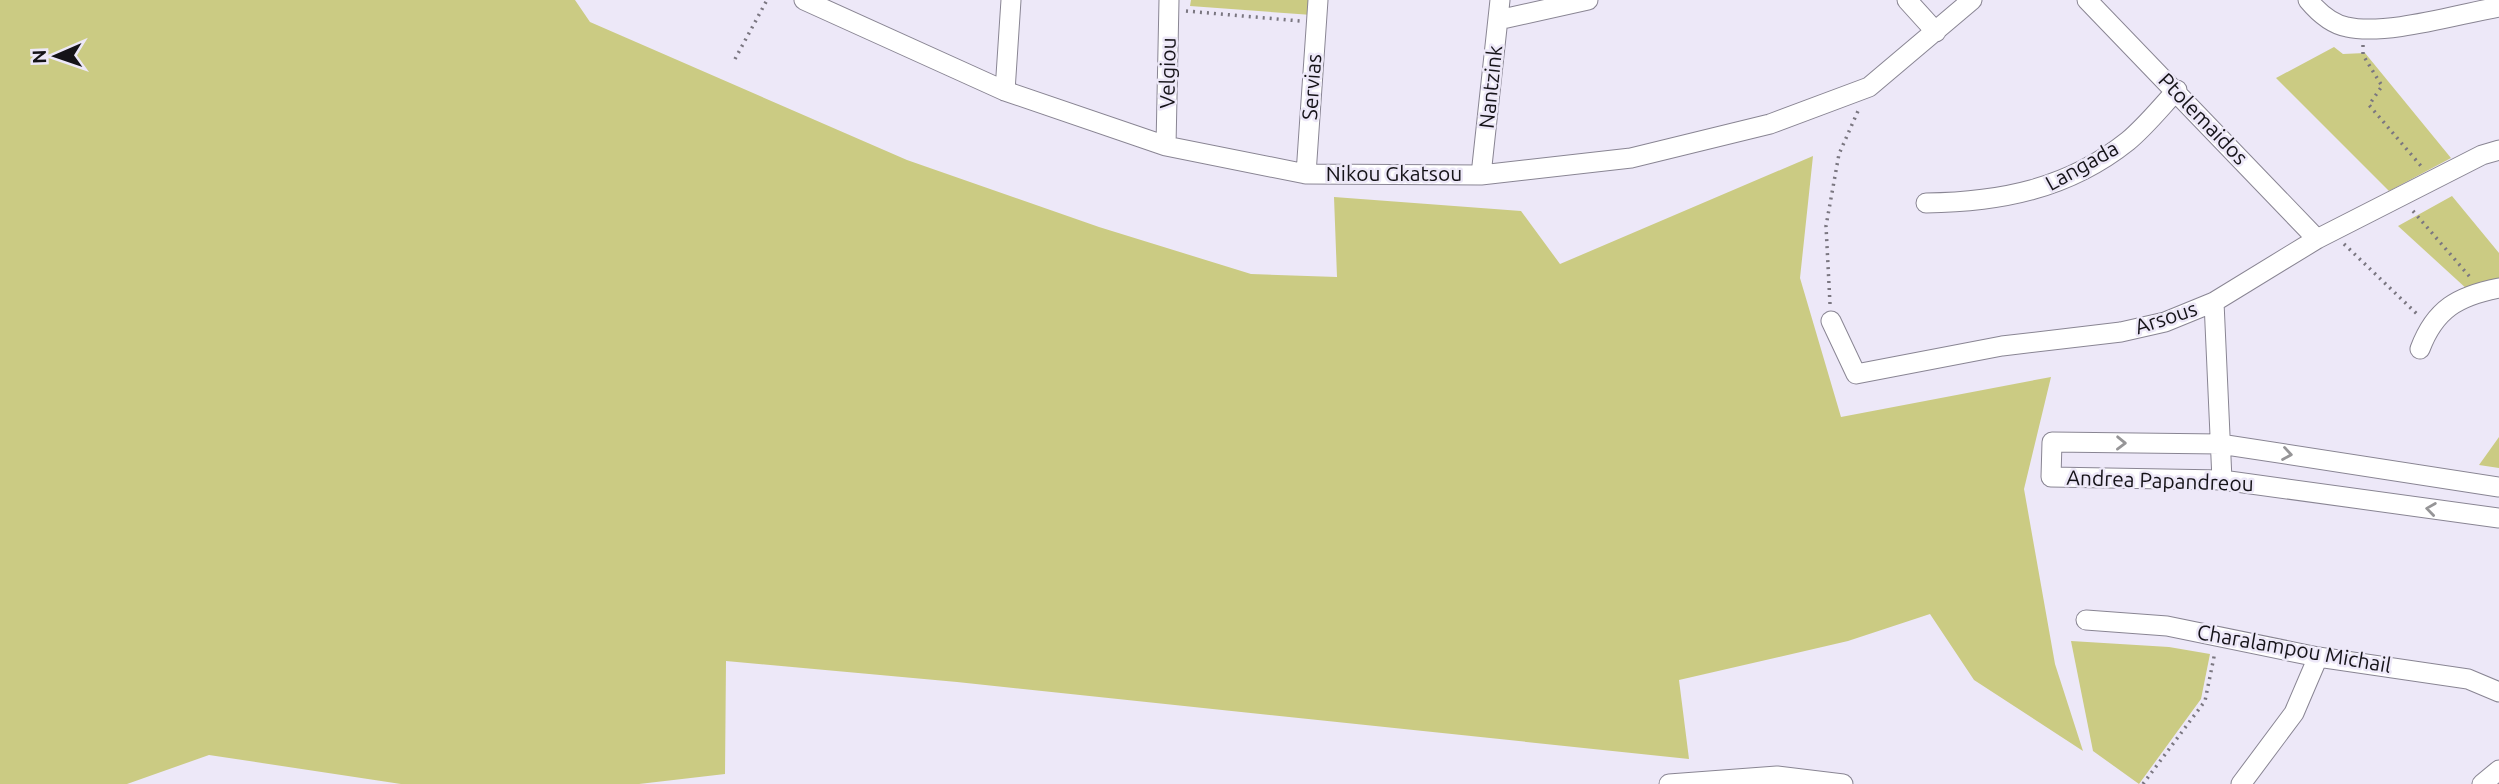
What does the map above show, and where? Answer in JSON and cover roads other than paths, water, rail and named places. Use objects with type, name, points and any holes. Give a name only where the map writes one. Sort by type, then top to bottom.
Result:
[{"type":"street","points":[[1005,90],[1011,0]]},
{"type":"street","name":"Servias","points":[[1306,174],[1318,0]]},
{"type":"street","name":"Nantzink","points":[[1481,175],[1500,0]]},
{"type":"street","points":[[1498,20],[1588,0]]},
{"type":"street","points":[[1907,0],[1936,32]]},
{"type":"street","name":"Nikou Gkatsou","points":[[814,2],[1005,90],[1166,146],[1306,174],[1481,175],[1631,158],[1770,124],[1869,87],[1972,0]]},
{"type":"street","name":"Ptolemaidos","points":[[2087,0],[2324,236]]},
{"type":"street","points":[[2308,0],[2319,13],[2345,27],[2367,30],[2474,6],[2499,7]]},
{"type":"street","name":"Velgiou","points":[[1166,146],[1169,5]]},
{"type":"street","name":"Langada","points":[[1926,203],[2007,198],[2050,187],[2082,171],[2128,141],[2177,90]]},
{"type":"street","name":"Arsous","points":[[1831,321],[1856,374],[2003,346],[2121,332],[2165,322],[2214,302],[2324,236],[2482,155],[2499,150]]},
{"type":"street","points":[[2420,349],[2429,325],[2444,309],[2491,290]]},
{"type":"street","points":[[2214,302],[2222,480]]},
{"type":"street","name":"Andrea Papandreou","points":[[2499,487],[2220,444],[2052,442],[2051,477],[2222,480],[2499,518]]},
{"type":"street","name":"Charalampou Michail","points":[[2086,620],[2167,625],[2318,657],[2468,679],[2499,692]]},
{"type":"street","points":[[2241,784],[2294,713],[2318,657]]},
{"type":"street","points":[[2482,784],[2499,770]]},
{"type":"street","points":[[1669,784],[1777,780],[1843,784]]}]
